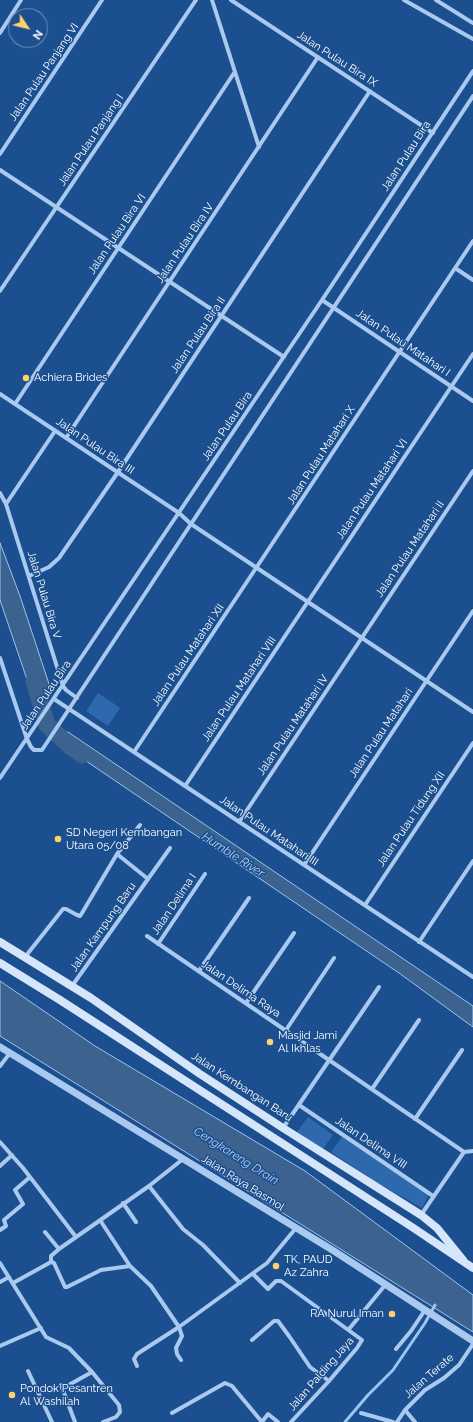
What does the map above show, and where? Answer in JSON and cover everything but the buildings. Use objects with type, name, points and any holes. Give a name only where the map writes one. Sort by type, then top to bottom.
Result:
[{"type":"main road","name":"Jalan Kembangan Baru","points":[[0,942],[72,986],[130,1024],[200,1074],[421,1215],[437,1228],[463,1260]]},
{"type":"main road","name":"Jalan Kembangan Baru","points":[[0,963],[60,1000],[463,1260],[473,1268]]},
{"type":"street","points":[[0,33],[21,0]]},
{"type":"street","name":"Jalan Pulau Panjang VI","points":[[0,154],[102,0]]},
{"type":"street","name":"Jalan Pulau Panjang I","points":[[0,291],[196,0]]},
{"type":"street","points":[[212,0],[234,73],[259,147]]},
{"type":"street","name":"Jalan Pulau Bira IX","points":[[231,0],[433,133]]},
{"type":"street","points":[[404,0],[473,39]]},
{"type":"street","points":[[436,0],[473,23]]},
{"type":"street","name":"Jalan Pulau Bira IV","points":[[66,438],[318,57]]},
{"type":"street","name":"Jalan Pulau Bira","points":[[473,71],[284,357],[27,739],[34,750],[42,750],[70,709],[473,96]]},
{"type":"street","name":"Jalan Pulau Bira VI","points":[[15,404],[234,73]]},
{"type":"street","name":"Jalan Pulau Bira II","points":[[29,576],[49,567],[59,558],[118,472],[370,91]]},
{"type":"street","points":[[0,170],[284,357]]},
{"type":"street","name":"Jalan Pulau Matahari X","points":[[257,568],[473,241]]},
{"type":"street","points":[[455,268],[473,280]]},
{"type":"street","name":"Jalan Pulau Matahari I","points":[[322,300],[473,401]]},
{"type":"street","name":"Jalan Pulau Matahari VI","points":[[308,602],[473,354]]},
{"type":"street","name":"Jalan Pulau Bira III","points":[[0,394],[179,513]]},
{"type":"street","points":[[6,504],[55,431]]},
{"type":"street","name":"Jalan Pulau Matahari II","points":[[362,638],[473,471]]},
{"type":"street","name":"Jalan Pulau Bira V","points":[[0,493],[6,504],[63,686]]},
{"type":"street","points":[[179,513],[191,524],[473,712]]},
{"type":"street","name":"Jalan Pulau Matahari XII","points":[[134,752],[257,568]]},
{"type":"street","name":"Jalan Pulau Matahari VIII","points":[[185,786],[308,602]]},
{"type":"street","name":"Jalan Pulau Matahari","points":[[304,865],[473,611]]},
{"type":"street","name":"Jalan Pulau Matahari IV","points":[[239,822],[362,638]]},
{"type":"street","points":[[0,658],[27,739],[0,778]]},
{"type":"street","points":[[63,686],[77,698]]},
{"type":"street","name":"Jalan Pulau Matahari III","points":[[54,699],[473,977]]},
{"type":"street","name":"Jalan Pulau Tidung XII","points":[[365,905],[473,743]]},
{"type":"street","points":[[25,957],[63,909],[80,916],[117,854],[140,825]]},
{"type":"street","name":"Jalan Kampung Baru","points":[[72,986],[170,848]]},
{"type":"street","name":"Jalan Kampung Baru","points":[[117,854],[148,879]]},
{"type":"street","points":[[420,942],[473,861]]},
{"type":"street","name":"Jalan Delima I","points":[[158,944],[206,874]]},
{"type":"street","points":[[199,971],[249,898]]},
{"type":"street","points":[[246,1003],[294,933]]},
{"type":"street","name":"Jalan Delima Raya","points":[[147,936],[415,1119],[468,1152]]},
{"type":"street","points":[[286,1030],[334,958]]},
{"type":"street","points":[[283,1128],[379,987]]},
{"type":"street","points":[[372,1089],[420,1020]]},
{"type":"street","name":"Jalan Raya Basmol","points":[[0,1047],[386,1284],[473,1343]]},
{"type":"street","points":[[415,1119],[462,1050]]},
{"type":"street","points":[[0,1066],[10,1053]]},
{"type":"street","name":"Jalan Delima VIII","points":[[299,1105],[433,1196]]},
{"type":"street","points":[[0,1142],[12,1155],[76,1237]]},
{"type":"street","points":[[421,1215],[433,1196],[468,1152]]},
{"type":"street","points":[[0,1166],[12,1155]]},
{"type":"street","points":[[130,1266],[101,1270],[65,1287],[54,1263],[51,1262],[50,1256],[149,1186],[183,1158]]},
{"type":"street","points":[[0,1230],[6,1226],[4,1220],[23,1204],[15,1190],[30,1178]]},
{"type":"street","points":[[149,1186],[183,1229],[203,1246],[240,1283]]},
{"type":"street","points":[[123,1203],[136,1222]]},
{"type":"street","points":[[100,1220],[130,1266],[151,1286],[179,1327],[182,1336],[176,1348],[176,1354],[181,1360]]},
{"type":"street","points":[[137,1366],[134,1359],[137,1354],[179,1327],[267,1264],[296,1228]]},
{"type":"street","points":[[45,1232],[59,1249]]},
{"type":"street","points":[[13,1283],[51,1262]]},
{"type":"street","points":[[0,1263],[46,1337],[69,1348],[92,1372],[119,1405],[120,1412],[116,1417],[103,1422]]},
{"type":"street","points":[[253,1274],[268,1289],[276,1281],[281,1281],[349,1329]]},
{"type":"street","points":[[0,1282],[9,1277]]},
{"type":"street","name":"Jalan Palding Jaya","points":[[291,1422],[329,1381],[361,1342],[361,1338],[349,1329],[386,1284]]},
{"type":"street","points":[[396,1349],[427,1311]]},
{"type":"street","points":[[252,1340],[274,1321],[278,1321],[310,1367],[329,1381]]},
{"type":"street","points":[[0,1346],[41,1328]]},
{"type":"street","name":"Jalan Terate","points":[[397,1422],[405,1410],[425,1390],[444,1378],[459,1365],[473,1343]]},
{"type":"street","points":[[28,1371],[52,1422]]},
{"type":"street","points":[[67,1386],[92,1372]]},
{"type":"street","points":[[172,1413],[225,1383],[232,1386],[262,1422],[268,1414],[278,1422]]},
{"type":"street","points":[[62,1385],[75,1422]]},
{"type":"street","points":[[405,1410],[415,1422]]},
{"type":"street","points":[[361,1413],[393,1422]]},
{"type":"shaded area","points":[[98,693],[120,708],[108,726],[86,711]]},
{"type":"shaded area","points":[[308,1117],[333,1135],[323,1149],[297,1132]]},
{"type":"shaded area","points":[[342,1137],[429,1194],[422,1208],[376,1182],[331,1152]]},
{"type":"water","points":[[0,543],[20,596],[50,687],[37,709],[0,600]]},
{"type":"water","points":[[68,732],[473,1006],[473,1027],[399,973],[61,744]]},
{"type":"water","name":"Cengkareng Drain","points":[[0,981],[95,1046],[305,1171],[473,1295],[473,1332],[0,1036]]},
{"type":"waterway","name":"Humble River","points":[[34,681],[47,725],[82,755]]},
{"type":"waterway","points":[[345,1422],[368,1395],[393,1370],[425,1323],[435,1305]]},
{"type":"place","name":"Achiera Brides","points":[[26,378]]},
{"type":"place","name":"SD Negeri Kembangan Utara 05/08","points":[[58,839]]},
{"type":"place","name":"Masjid Jami Al Ikhlas","points":[[270,1042]]},
{"type":"place","name":"TK, PAUD Az Zahra","points":[[276,1266]]},
{"type":"place","name":"RA Nurul Iman","points":[[392,1314]]},
{"type":"place","name":"Pondok Pesantren Al Washilah","points":[[12,1395]]}]
